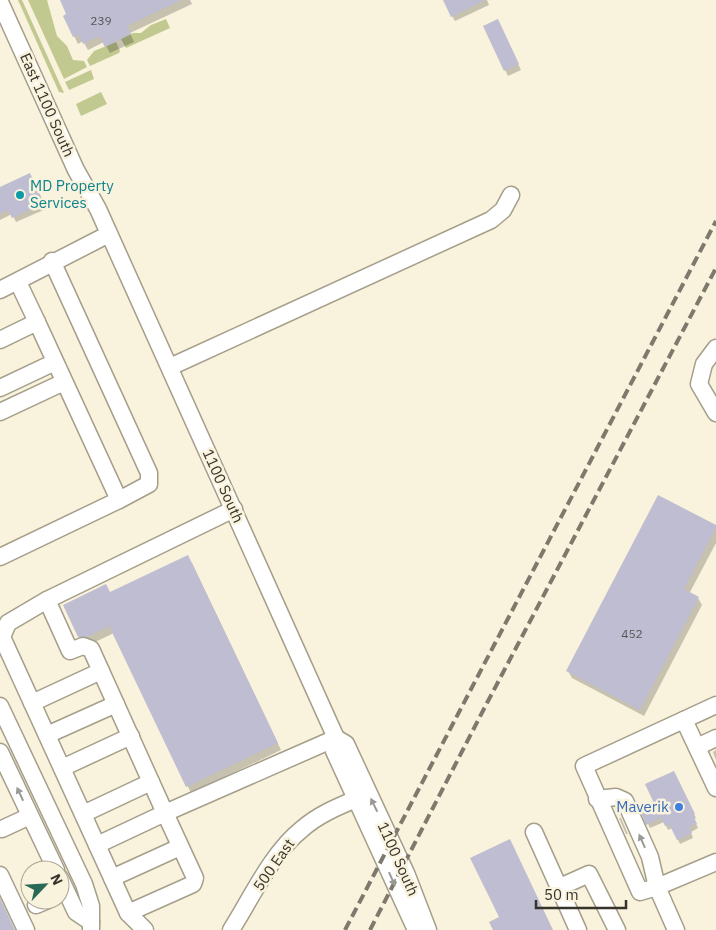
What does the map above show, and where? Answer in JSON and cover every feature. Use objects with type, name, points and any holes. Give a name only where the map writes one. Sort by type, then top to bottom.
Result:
[{"type":"street","name":"East 1100 South","points":[[0,2],[76,170],[109,234]]},
{"type":"street","points":[[170,367],[491,220],[503,210],[511,195]]},
{"type":"street","points":[[0,290],[18,282],[52,261],[109,234]]},
{"type":"street","name":"1100 South","points":[[109,234],[336,738],[334,751],[416,930]]},
{"type":"street","points":[[0,557],[148,484],[149,473],[52,261]]},
{"type":"street","points":[[18,282],[118,500]]},
{"type":"street","points":[[0,340],[37,322]]},
{"type":"street","points":[[716,348],[704,364],[699,384],[716,413]]},
{"type":"street","points":[[0,388],[55,362]]},
{"type":"street","points":[[0,412],[64,382]]},
{"type":"street","points":[[145,930],[128,913],[2,637],[8,623],[48,600],[234,510]]},
{"type":"street","points":[[48,600],[70,651],[83,646],[91,649],[194,878],[193,884],[128,913]]},
{"type":"street","points":[[32,703],[101,671]]},
{"type":"street","points":[[47,735],[116,704]]},
{"type":"street","points":[[716,705],[584,766],[597,799],[640,892],[716,862]]},
{"type":"street","points":[[0,706],[84,884],[91,906],[91,926]]},
{"type":"street","points":[[684,720],[697,747],[713,773]]},
{"type":"street","points":[[62,768],[130,736]]},
{"type":"street","points":[[98,845],[165,813],[336,738]]},
{"type":"street","name":"1100 South","points":[[336,738],[346,744],[406,873],[428,930]]},
{"type":"street","points":[[697,747],[716,738]]},
{"type":"street","points":[[0,752],[51,860]]},
{"type":"street","points":[[83,814],[151,782]]},
{"type":"street","points":[[597,799],[616,797],[625,801],[650,858],[656,887],[676,930]]},
{"type":"street","name":"500 East","points":[[232,930],[278,856],[295,835],[326,812],[356,799]]},
{"type":"street","points":[[2,829],[30,816]]},
{"type":"street","points":[[534,832],[578,930]]},
{"type":"street","points":[[112,878],[180,847]]},
{"type":"street","points":[[560,887],[589,874],[617,930]]},
{"type":"street","points":[[0,875],[26,930]]},
{"type":"street","points":[[70,902],[76,912],[91,926]]},
{"type":"green space","points":[[18,0],[22,0],[64,93],[59,92]]},
{"type":"green space","points":[[28,0],[47,0],[57,36],[67,46],[73,60],[84,61],[87,67],[64,79]]},
{"type":"green space","points":[[166,19],[170,28],[126,48],[121,39],[133,33],[141,33],[151,25]]},
{"type":"green space","points":[[116,42],[119,53],[90,66],[87,60],[94,51]]},
{"type":"green space","points":[[91,70],[94,79],[69,90],[65,82]]},
{"type":"green space","points":[[101,92],[107,104],[81,116],[76,104]]},
{"type":"building","points":[[60,0],[181,0],[127,26],[131,34],[105,47],[99,36],[83,44],[79,35],[73,37],[63,16],[66,14]]},
{"type":"building","points":[[443,0],[485,0],[451,17]]},
{"type":"building","points":[[498,19],[519,64],[504,71],[483,26]]},
{"type":"building","name":"MD Property Services","points":[[30,173],[44,203],[12,218],[8,210],[0,214],[0,187]]},
{"type":"building","points":[[658,495],[716,525],[716,528],[684,589],[699,597],[640,710],[566,671]]},
{"type":"building","points":[[188,555],[278,743],[186,787],[109,626],[87,637],[78,637],[63,605],[106,584],[110,592]]},
{"type":"building","points":[[674,771],[695,814],[693,815],[697,824],[689,827],[692,833],[677,840],[669,824],[665,826],[661,818],[646,825],[639,808],[653,801],[645,784]]},
{"type":"building","points":[[510,839],[553,930],[493,930],[489,922],[499,917],[470,858]]},
{"type":"building","points":[[0,898],[15,930],[0,930]]},
{"type":"railway","points":[[345,930],[716,221]]},
{"type":"railway","points":[[370,930],[716,268]]},
{"type":"place","name":"MD Property Services","points":[[20,195]]},
{"type":"place","name":"Maverik","points":[[679,807]]}]
